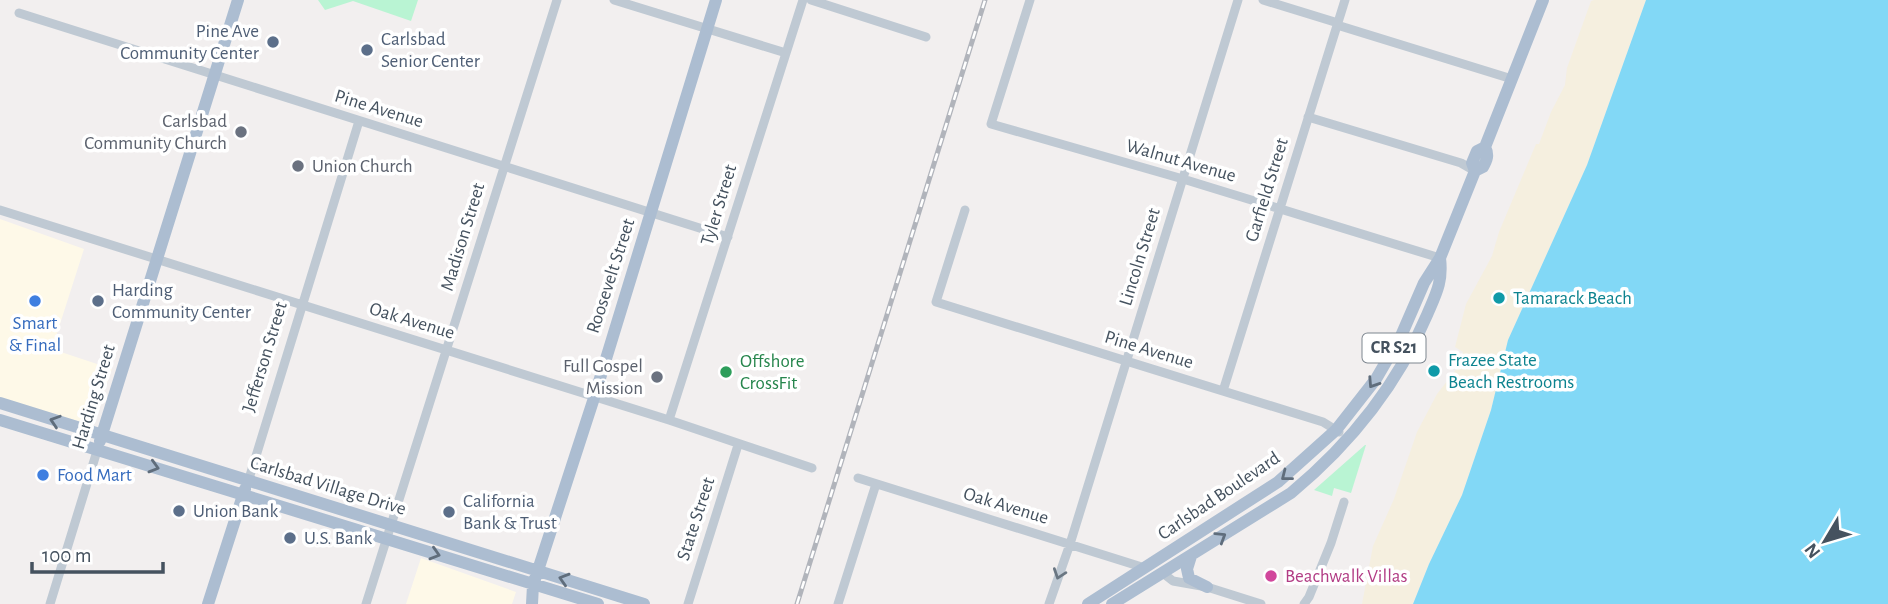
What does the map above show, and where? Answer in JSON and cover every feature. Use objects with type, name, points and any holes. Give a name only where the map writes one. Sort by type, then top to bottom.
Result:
[{"type":"main road","name":"Harding Street","points":[[97,450],[237,0]]},
{"type":"main road","name":"Roosevelt Street","points":[[532,604],[533,584],[594,398],[716,0]]},
{"type":"main road","name":"Carlsbad Boulevard","points":[[1088,604],[1278,482],[1336,430],[1376,379],[1401,335],[1424,283],[1440,258],[1475,171],[1472,163],[1477,151],[1485,147],[1543,0]]},
{"type":"main road","name":"Carlsbad Boulevard","points":[[1112,604],[1291,493],[1348,440],[1380,401],[1408,355],[1443,277],[1440,258]]},
{"type":"main road","name":"Carlsbad Village Drive","points":[[0,403],[102,435],[386,539],[598,604]]},
{"type":"main road","name":"Carlsbad Village Drive","points":[[0,419],[97,450],[390,526],[644,604]]},
{"type":"main road","name":"Jefferson Street","points":[[208,604],[246,488]]},
{"type":"main road","points":[[1164,574],[1162,569],[1165,562],[1178,554],[1191,538]]},
{"type":"main road","points":[[1191,556],[1187,569],[1189,578],[1207,587]]},
{"type":"main road","points":[[1112,604],[1145,568]]},
{"type":"main road","points":[[523,604],[533,584]]},
{"type":"street","name":"Madison Street","points":[[366,604],[557,0]]},
{"type":"street","points":[[614,0],[786,53]]},
{"type":"street","name":"Tyler Street","points":[[669,420],[803,0]]},
{"type":"street","points":[[811,0],[926,37]]},
{"type":"street","name":"Walnut Avenue","points":[[1030,0],[991,124],[1183,179],[1440,258]]},
{"type":"street","name":"Lincoln Street","points":[[1049,604],[1070,544],[1238,0]]},
{"type":"street","points":[[1263,0],[1512,79]]},
{"type":"street","name":"Garfield Street","points":[[1223,391],[1345,0]]},
{"type":"street","name":"Pine Avenue","points":[[19,13],[728,237]]},
{"type":"street","points":[[1308,117],[1461,163],[1475,171]]},
{"type":"street","name":"Jefferson Street","points":[[246,488],[359,121]]},
{"type":"street","name":"Oak Avenue","points":[[0,210],[669,420],[812,468]]},
{"type":"street","name":"Pine Avenue","points":[[965,210],[936,302],[1323,422],[1348,440]]},
{"type":"street","name":"State Street","points":[[688,604],[738,445]]},
{"type":"street","name":"Harding Street","points":[[50,604],[97,450]]},
{"type":"street","name":"Oak Avenue","points":[[858,478],[1145,568]]},
{"type":"street","points":[[838,604],[876,484]]},
{"type":"street","points":[[1304,604],[1310,597],[1344,502]]},
{"type":"street","points":[[1164,574],[1173,581],[1207,587],[1261,604]]},
{"type":"shaded area","points":[[0,219],[84,249],[52,349],[112,369],[92,425],[0,399]]},
{"type":"shaded area","points":[[421,558],[516,592],[512,604],[406,604]]},
{"type":"green space","points":[[318,0],[418,0],[411,21],[353,1],[325,10]]},
{"type":"green space","points":[[1365,445],[1351,493],[1334,488],[1332,496],[1314,490]]},
{"type":"sand","name":"Tamarack Beach","points":[[1646,0],[1587,165],[1508,340],[1491,410],[1462,495],[1413,604],[1362,604],[1373,546],[1394,499],[1417,432],[1437,394],[1455,371],[1463,352],[1455,347],[1466,304],[1492,256],[1499,232],[1536,144],[1539,144],[1565,85],[1567,68],[1591,1]]},
{"type":"water","points":[[1646,0],[1888,0],[1888,604],[1413,604],[1462,495],[1491,410],[1508,340],[1587,165]]},
{"type":"railway","points":[[797,604],[985,0]]},
{"type":"place","name":"Pine Ave Community Center","points":[[273,42]]},
{"type":"place","name":"Carlsbad Senior Center","points":[[367,50]]},
{"type":"place","name":"Carlsbad Community Church","points":[[241,132]]},
{"type":"place","name":"Union Church","points":[[298,166]]},
{"type":"place","name":"Tamarack Beach","points":[[1499,298]]},
{"type":"place","name":"Smart & Final","points":[[35,301]]},
{"type":"place","name":"Harding Community Center","points":[[98,301]]},
{"type":"place","name":"Frazee State Beach Restrooms","points":[[1434,371]]},
{"type":"place","name":"Offshore CrossFit","points":[[726,372]]},
{"type":"place","name":"Full Gospel Mission","points":[[657,377]]},
{"type":"place","name":"Food Mart","points":[[43,475]]},
{"type":"place","name":"Union Bank","points":[[179,511]]},
{"type":"place","name":"California Bank & Trust","points":[[449,512]]},
{"type":"place","name":"U.S. Bank","points":[[290,538]]},
{"type":"place","name":"Beachwalk Villas","points":[[1271,576]]}]
